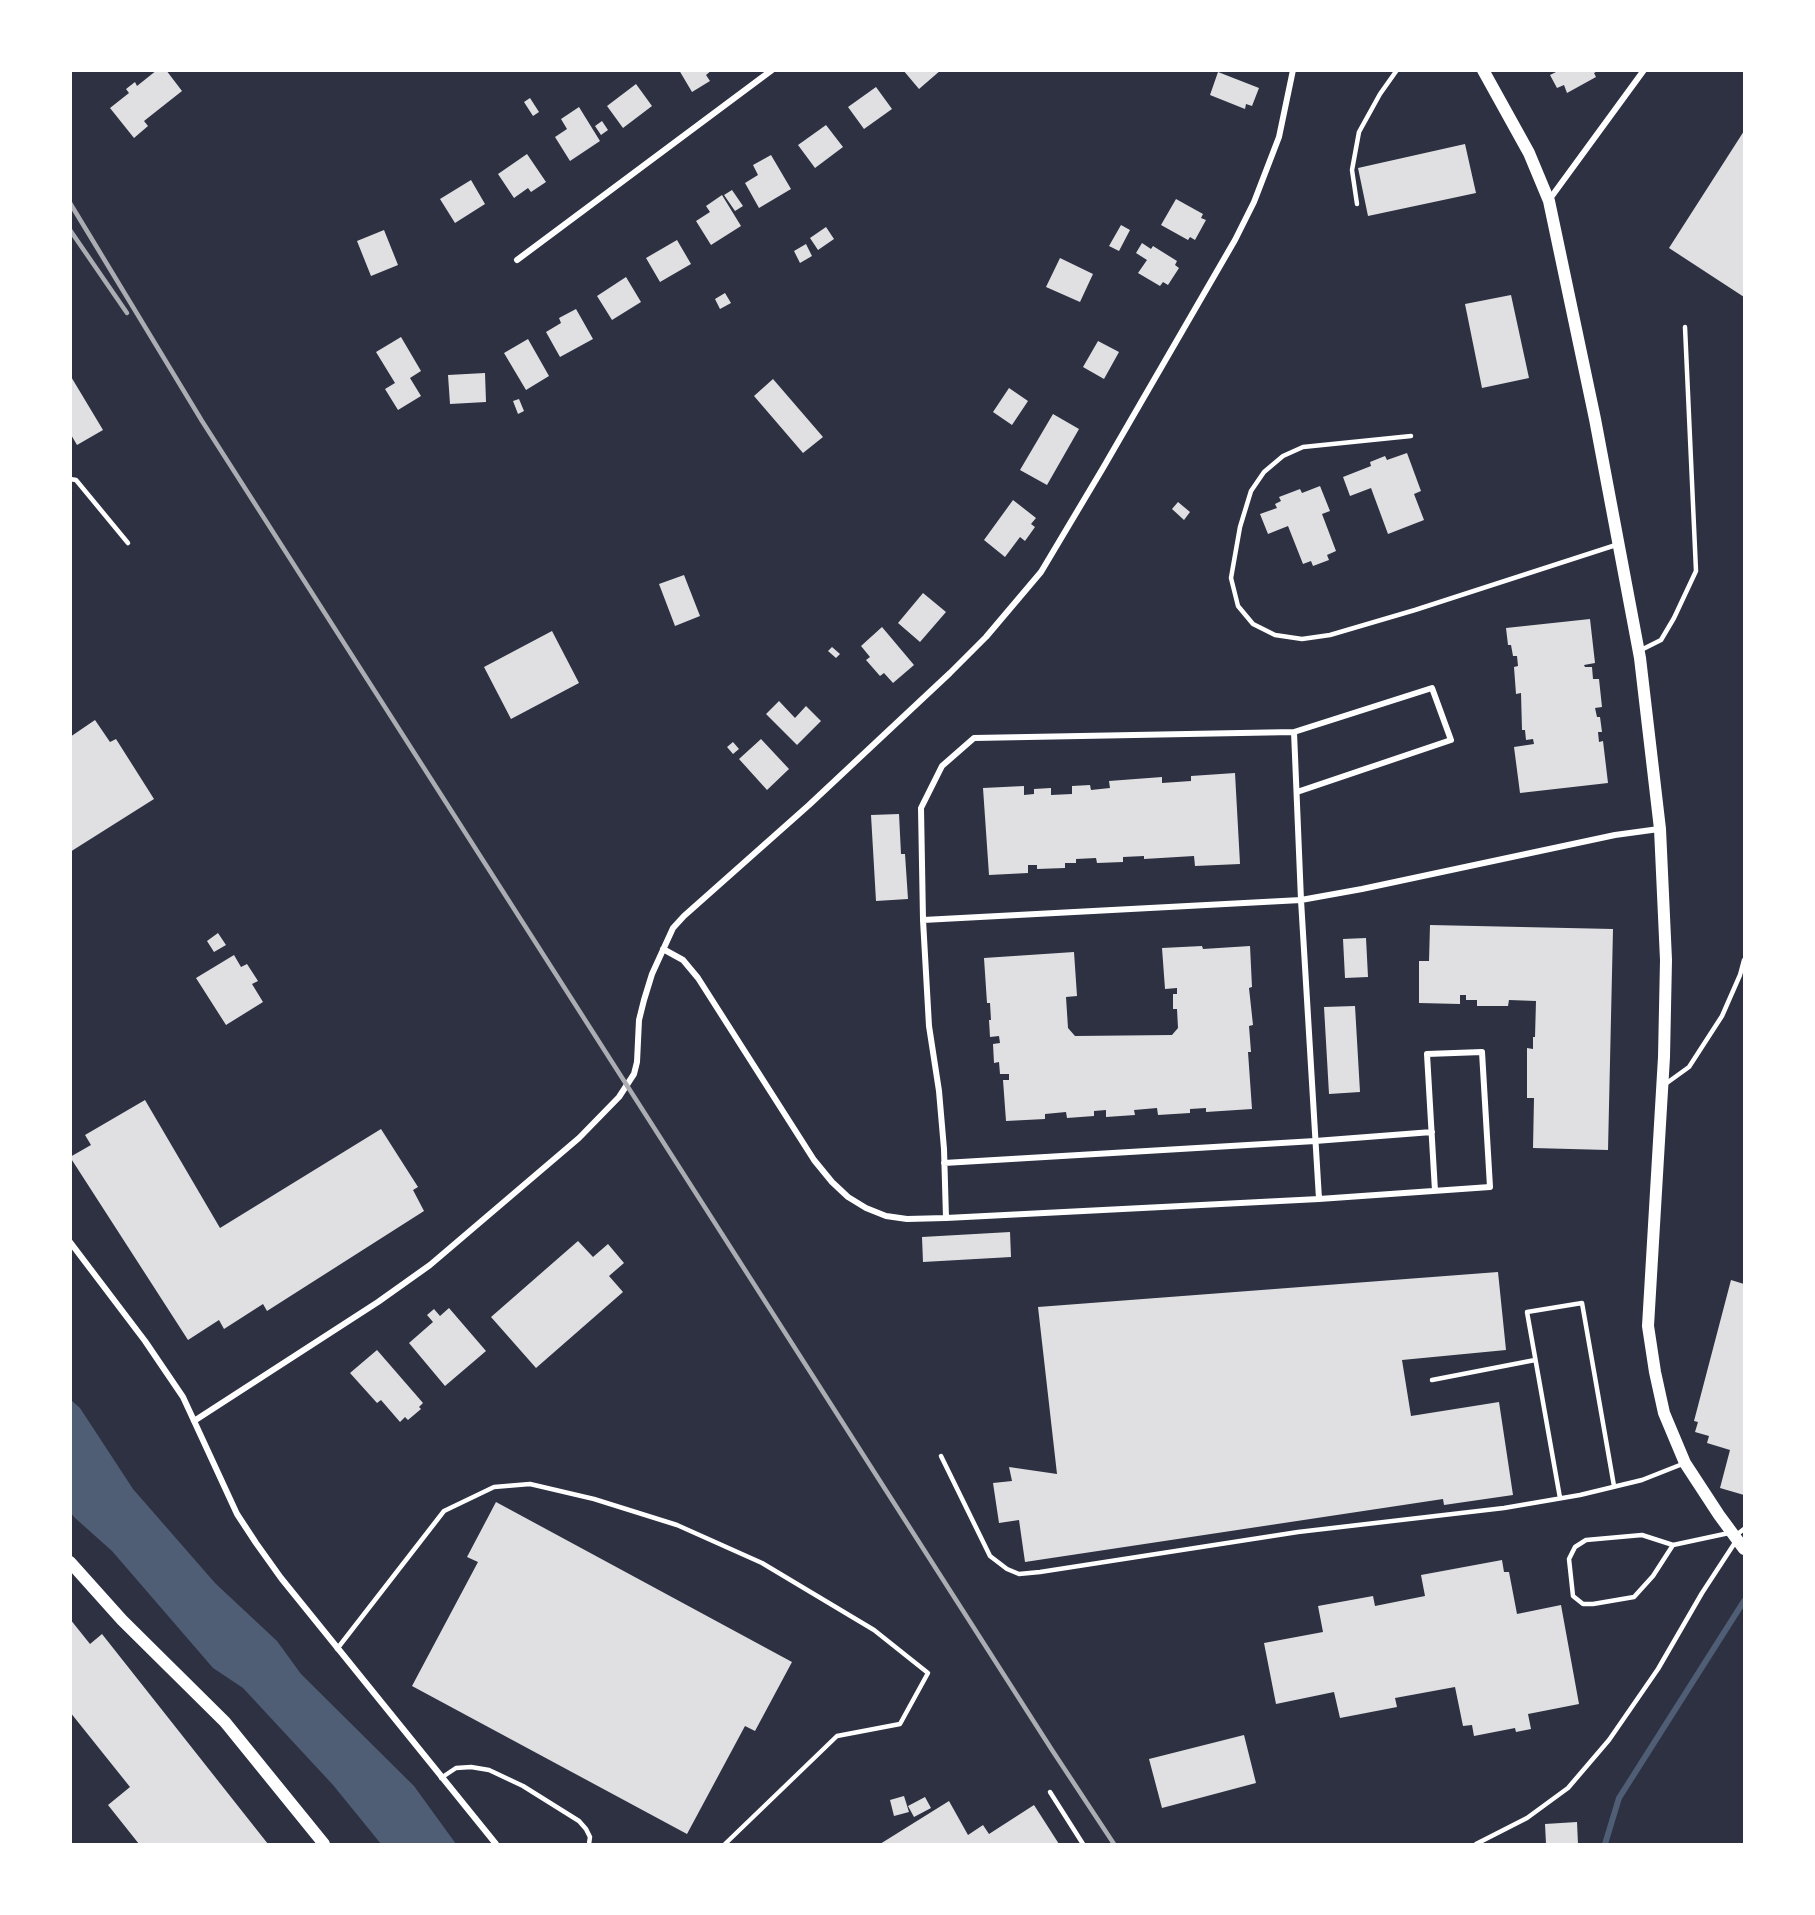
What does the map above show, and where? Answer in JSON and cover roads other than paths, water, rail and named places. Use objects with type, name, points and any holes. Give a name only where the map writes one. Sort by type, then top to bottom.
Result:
[{"type":"main road","points":[[1483,70],[1529,153],[1549,201],[1595,419],[1638,651],[1660,829],[1666,960],[1662,1086],[1648,1326],[1655,1372],[1664,1413],[1685,1463],[1719,1515],[1739,1537]]},
{"type":"main road","points":[[70,1562],[122,1620],[225,1722],[324,1845]]},
{"type":"street","points":[[517,260],[772,70]]},
{"type":"street","points":[[194,1421],[378,1302],[423,1270],[579,1138],[611,1107],[634,1074],[641,1010],[652,974],[674,928],[684,916],[809,805],[950,673],[986,637],[1041,572],[1235,240],[1254,202],[1279,137],[1293,70]]},
{"type":"street","points":[[1549,201],[1644,70]]},
{"type":"street","points":[[946,1218],[939,1091],[929,1026],[923,920],[921,808],[942,766],[974,738],[1294,732],[1432,688],[1451,740],[1297,792]]},
{"type":"street","points":[[1294,732],[1301,900],[1319,1199]]},
{"type":"street","points":[[923,920],[1301,900],[1615,835],[1660,829]]},
{"type":"street","points":[[663,950],[683,960],[698,978],[814,1160],[832,1182],[857,1203],[886,1216],[907,1219],[946,1218],[1319,1199],[1435,1191],[1490,1187],[1482,1052],[1427,1054],[1435,1191]]},
{"type":"street","points":[[944,1163],[1432,1132]]},
{"type":"street","points":[[70,1242],[165,1369],[183,1397],[237,1514],[281,1578],[496,1845]]},
{"type":"lane","points":[[1357,204],[1352,170],[1359,132],[1380,94],[1397,70]]},
{"type":"lane","points":[[1638,651],[1661,640],[1696,571],[1685,327]]},
{"type":"lane","points":[[1411,436],[1303,447],[1283,456],[1264,472],[1251,491],[1240,527],[1231,578],[1238,606],[1253,624],[1275,635],[1302,639],[1330,635],[1618,544]]},
{"type":"lane","points":[[70,479],[76,480],[128,543]]},
{"type":"lane","points":[[1662,1086],[1689,1066],[1722,1016],[1744,961]]},
{"type":"lane","points":[[1560,1498],[1527,1312],[1582,1303],[1614,1486]]},
{"type":"lane","points":[[1432,1380],[1535,1360]]},
{"type":"lane","points":[[941,1456],[990,1556],[1007,1569],[1019,1574],[1298,1532],[1503,1508],[1642,1480],[1685,1463]]},
{"type":"lane","points":[[338,1649],[444,1511],[494,1487],[530,1484],[594,1499],[677,1525],[762,1563],[874,1630],[928,1673],[900,1724],[837,1736],[725,1845]]},
{"type":"lane","points":[[1673,1545],[1653,1576],[1634,1597],[1583,1604],[1573,1596],[1569,1559],[1575,1547],[1586,1540],[1642,1535],[1673,1545],[1739,1537]]},
{"type":"lane","points":[[1476,1845],[1527,1818],[1568,1788],[1603,1748],[1658,1669],[1702,1593],[1739,1537]]},
{"type":"lane","points":[[441,1778],[456,1768],[471,1767],[489,1770],[523,1786],[579,1821],[590,1837],[589,1845]]},
{"type":"lane","points":[[1050,1792],[1083,1845]]},
{"type":"water","points":[[71,1400],[80,1408],[133,1489],[215,1583],[277,1641],[301,1674],[414,1786],[456,1844],[381,1844],[333,1785],[243,1688],[213,1668],[112,1551],[75,1518],[70,1512]]},
{"type":"waterway","points":[[1605,1844],[1619,1798],[1744,1601]]},
{"type":"railway","points":[[70,203],[202,421],[1114,1844]]},
{"type":"railway","points":[[70,230],[127,313]]}]
